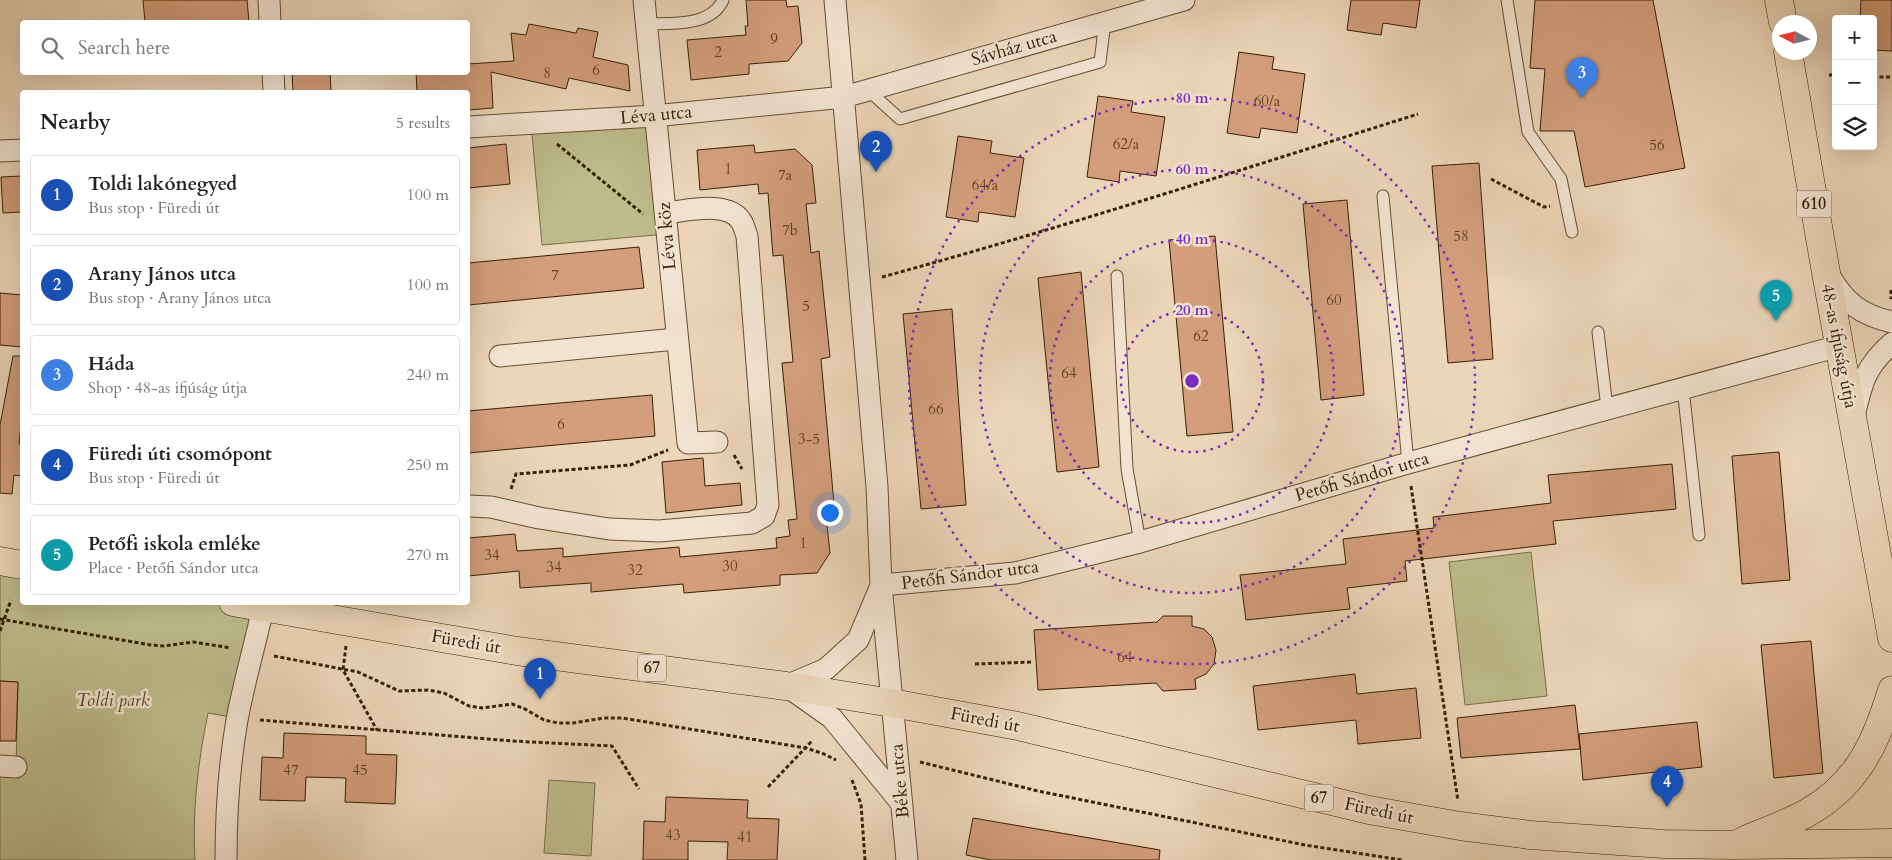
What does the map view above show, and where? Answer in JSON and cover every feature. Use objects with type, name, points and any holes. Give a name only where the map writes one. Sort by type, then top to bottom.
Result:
[{"type":"main road","points":[[1779,0],[1782,15]]},
{"type":"main road","name":"48-as ifjúság útja","points":[[1789,60],[1892,638]]},
{"type":"main road","points":[[0,561],[20,564]]},
{"type":"main road","name":"Füredi út","points":[[248,605],[263,608],[304,608],[348,622],[517,651],[786,686],[892,703],[1018,726],[1369,810],[1460,826],[1530,835],[1664,844],[1733,846]]},
{"type":"main road","points":[[1733,846],[1807,813],[1838,791],[1862,764],[1880,728],[1892,690]]},
{"type":"main road","name":"67","points":[[1733,846],[1892,843]]},
{"type":"main road","points":[[1733,846],[1784,860]]},
{"type":"street","points":[[269,0],[270,20]]},
{"type":"street","name":"Léva köz","points":[[644,0],[676,340],[688,443]]},
{"type":"street","name":"Béke utca","points":[[835,0],[877,487],[882,585],[907,860]]},
{"type":"street","name":"Sávház utca","points":[[844,97],[1105,22],[1142,6],[1184,0]]},
{"type":"street","points":[[273,75],[274,90]]},
{"type":"street","name":"Léva utca","points":[[470,126],[654,116],[844,97]]},
{"type":"street","points":[[0,151],[20,150]]},
{"type":"street","points":[[470,506],[490,507],[540,518],[609,529],[659,532],[752,523],[764,516],[768,505],[747,236],[740,220],[729,212],[715,208],[666,224]]},
{"type":"street","points":[[1825,267],[1838,291],[1852,306],[1868,316],[1892,322]]},
{"type":"street","points":[[500,356],[676,340]]},
{"type":"street","points":[[1853,419],[1865,375],[1877,357],[1892,344]]},
{"type":"street","name":"Petőfi Sándor utca","points":[[882,585],[1015,573],[1140,542],[1408,463],[1839,346]]},
{"type":"street","points":[[688,443],[717,442]]},
{"type":"street","points":[[786,686],[826,668],[858,640],[882,585]]},
{"type":"street","points":[[226,860],[227,806],[237,718],[263,608]]},
{"type":"street","points":[[786,686],[832,718],[902,804]]},
{"type":"lane","points":[[646,24],[692,21],[708,16],[723,0]]},
{"type":"lane","points":[[1507,0],[1528,132],[1561,179],[1572,232]]},
{"type":"lane","points":[[868,90],[900,119],[1100,62],[1105,22]]},
{"type":"lane","points":[[1383,196],[1408,463]]},
{"type":"lane","points":[[1117,276],[1127,469],[1140,542]]},
{"type":"lane","points":[[1598,332],[1607,408]]},
{"type":"lane","points":[[1683,388],[1700,535]]},
{"type":"path","points":[[1877,76],[1892,77]]},
{"type":"path","points":[[860,284],[948,260],[1418,114]]},
{"type":"path","points":[[531,123],[666,224]]},
{"type":"path","points":[[1491,179],[1544,207],[1566,204]]},
{"type":"path","points":[[516,474],[630,465],[688,443]]},
{"type":"path","points":[[1408,463],[1458,797],[1460,826]]},
{"type":"path","points":[[0,631],[2,620],[11,600]]},
{"type":"path","points":[[2,620],[151,645],[204,643],[358,672],[399,691],[428,690],[444,693],[469,706],[482,708],[512,704],[544,720],[558,723],[622,718],[806,748],[824,754],[841,763]]},
{"type":"path","points":[[348,622],[343,670],[377,730]]},
{"type":"path","points":[[975,664],[1032,662]]},
{"type":"path","points":[[237,718],[512,741],[612,746],[639,789]]},
{"type":"path","points":[[768,787],[812,741]]},
{"type":"path","points":[[898,756],[1038,791],[1305,845],[1402,860]]},
{"type":"path","points":[[849,775],[861,804],[865,860]]},
{"type":"green space","points":[[654,116],[667,234],[542,245],[531,123]]},
{"type":"green space","points":[[1531,552],[1547,696],[1465,705],[1449,562]]},
{"type":"green space","name":"Toldi park","points":[[0,561],[20,565],[20,605],[248,605],[263,608],[237,718],[208,713],[197,786],[194,823],[195,860],[0,860],[0,766],[16,767],[18,682],[0,681]]},
{"type":"green space","points":[[549,780],[595,783],[591,856],[544,853]]},
{"type":"building","points":[[143,0],[247,0],[249,20],[145,20]]},
{"type":"building","points":[[746,0],[786,0],[787,7],[798,6],[802,43],[788,61],[749,64],[749,74],[691,80],[687,40],[746,35],[745,26],[748,26]]},
{"type":"building","points":[[1351,0],[1420,0],[1416,28],[1383,23],[1381,35],[1347,30]]},
{"type":"building","points":[[1535,0],[1653,0],[1685,168],[1585,187],[1574,131],[1540,131],[1545,69],[1530,68]]},
{"type":"building","points":[[1861,0],[1892,0],[1892,51],[1877,50],[1877,15],[1860,15]]},
{"type":"building","points":[[529,24],[576,33],[578,28],[598,32],[593,57],[628,65],[630,91],[569,78],[566,89],[491,72],[493,108],[470,110],[470,90],[417,90],[416,75],[470,75],[470,64],[514,61],[511,33],[526,35]]},
{"type":"building","points":[[1239,52],[1274,57],[1272,69],[1305,74],[1297,133],[1261,128],[1259,138],[1227,133]]},
{"type":"building","points":[[292,75],[330,75],[331,90],[293,90]]},
{"type":"building","points":[[1098,96],[1133,101],[1131,112],[1165,117],[1156,176],[1120,171],[1119,182],[1087,177]]},
{"type":"building","points":[[958,136],[992,141],[990,153],[1024,158],[1015,217],[979,212],[978,222],[946,217]]},
{"type":"building","points":[[506,144],[510,184],[470,188],[470,148]]},
{"type":"building","points":[[754,145],[755,153],[795,149],[812,165],[816,203],[806,204],[811,253],[819,251],[830,357],[821,359],[835,515],[826,516],[830,553],[817,573],[780,575],[780,585],[684,593],[683,584],[591,592],[591,583],[520,588],[519,571],[470,576],[470,538],[515,534],[517,551],[563,548],[563,557],[679,547],[680,557],[777,548],[776,538],[790,536],[788,520],[797,519],[782,363],[793,362],[783,255],[773,256],[768,193],[759,194],[758,184],[700,190],[697,150]]},
{"type":"building","points":[[1479,163],[1493,359],[1448,363],[1432,166]]},
{"type":"building","points":[[20,176],[20,212],[3,213],[1,177]]},
{"type":"building","points":[[1347,200],[1364,395],[1321,400],[1303,204]]},
{"type":"building","points":[[1215,236],[1233,432],[1187,436],[1169,240]]},
{"type":"building","points":[[639,247],[644,288],[470,305],[470,263]]},
{"type":"building","points":[[1081,272],[1099,467],[1057,472],[1038,278]]},
{"type":"building","points":[[0,293],[20,295],[20,347],[0,345]]},
{"type":"building","points":[[952,309],[966,505],[921,509],[903,314]]},
{"type":"building","points":[[13,356],[20,356],[20,476],[14,475],[12,494],[0,493],[0,425]]},
{"type":"building","points":[[652,395],[655,436],[470,453],[470,411]]},
{"type":"building","points":[[1779,452],[1790,580],[1742,584],[1732,456]]},
{"type":"building","points":[[703,458],[705,486],[740,483],[742,505],[666,513],[662,462]]},
{"type":"building","points":[[1672,464],[1676,509],[1553,521],[1556,544],[1405,561],[1407,581],[1347,588],[1350,609],[1246,620],[1240,575],[1346,564],[1343,539],[1434,528],[1433,517],[1551,503],[1548,475]]},
{"type":"building","points":[[1163,616],[1192,616],[1192,626],[1204,629],[1212,637],[1216,650],[1214,664],[1206,674],[1195,679],[1196,689],[1163,691],[1156,683],[1038,690],[1034,630],[1157,622]]},
{"type":"building","points":[[1811,641],[1823,773],[1774,778],[1761,645]]},
{"type":"building","points":[[1355,674],[1357,694],[1416,688],[1421,738],[1358,744],[1356,720],[1258,730],[1253,686]]},
{"type":"building","points":[[0,681],[18,682],[16,741],[0,741]]},
{"type":"building","points":[[1575,705],[1580,749],[1461,758],[1457,718]]},
{"type":"building","points":[[1697,722],[1702,767],[1583,780],[1579,734]]},
{"type":"building","points":[[284,733],[366,736],[366,754],[397,755],[395,804],[345,802],[346,778],[306,777],[305,801],[260,800],[262,757],[283,758]]},
{"type":"building","points":[[666,797],[748,800],[747,818],[779,819],[777,860],[727,860],[728,842],[688,841],[688,860],[643,860],[644,821],[665,822]]},
{"type":"building","points":[[973,818],[1160,850],[1159,860],[991,860],[966,855]]},
{"type":"place","name":"Háda","points":[[1582,98]]},
{"type":"place","name":"Arany János utca","points":[[876,172]]},
{"type":"place","name":"Petőfi iskola emléke","points":[[1776,321]]},
{"type":"place","name":"Toldi lakónegyed","points":[[540,699]]},
{"type":"place","name":"Füredi úti csomópont","points":[[1667,807]]}]
